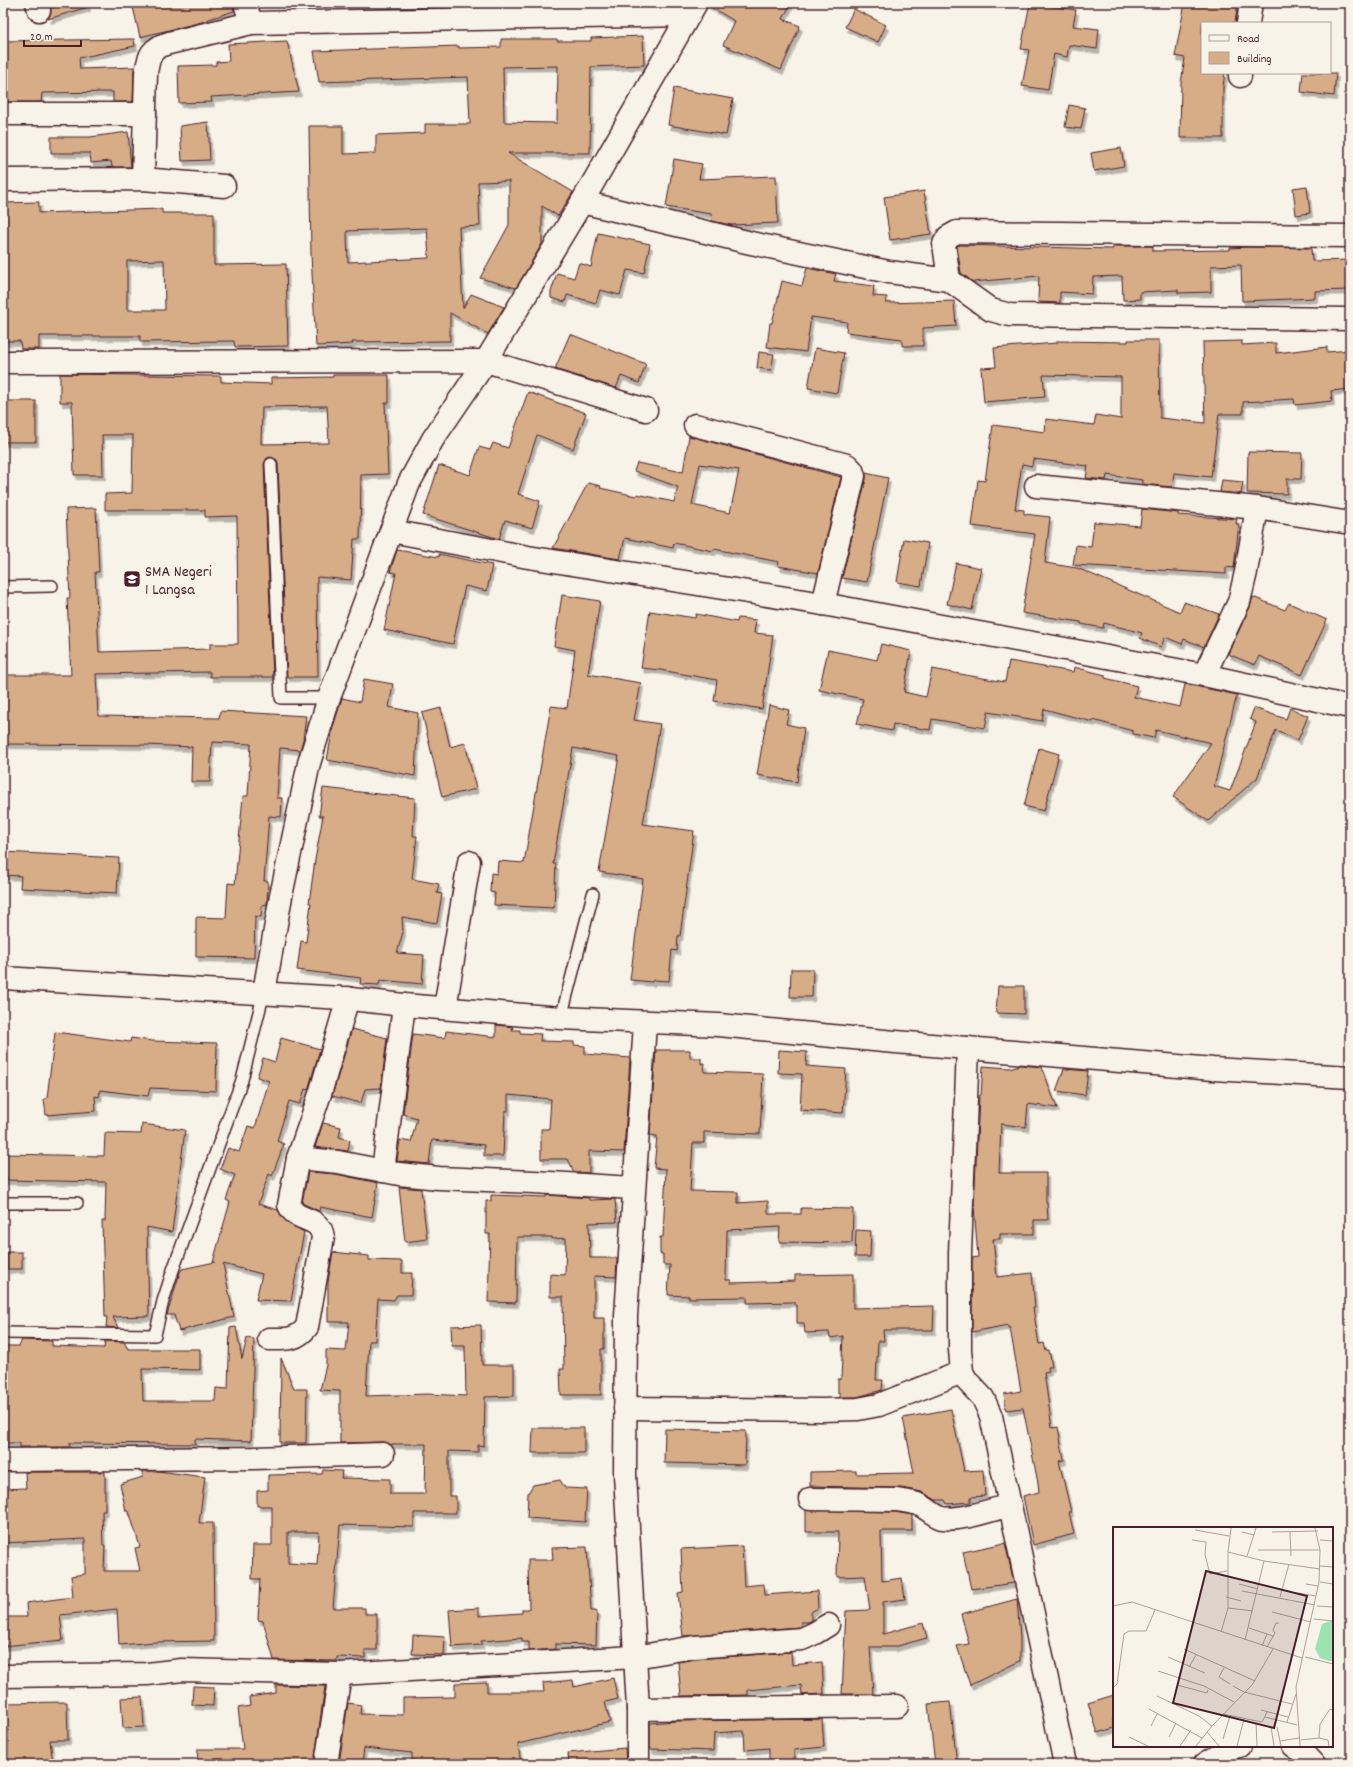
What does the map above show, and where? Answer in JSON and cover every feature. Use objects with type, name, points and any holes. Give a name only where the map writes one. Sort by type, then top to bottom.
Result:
[{"type":"street","points":[[1248,22],[1251,3]]},
{"type":"street","points":[[143,179],[146,73],[152,52],[159,46],[248,13],[692,9]]},
{"type":"street","points":[[264,992],[281,896],[307,770],[329,698],[409,483],[433,439],[486,361],[582,202],[692,9]]},
{"type":"street","points":[[3,114],[145,114]]},
{"type":"street","points":[[3,180],[143,179],[224,186]]},
{"type":"street","points":[[582,202],[751,243],[889,272],[949,280],[991,310],[1010,315],[1350,319]]},
{"type":"street","points":[[949,280],[944,244],[948,237],[957,232],[1350,236]]},
{"type":"street","points":[[3,362],[486,361],[646,410]]},
{"type":"street","points":[[695,425],[847,465],[852,470],[854,476],[823,604]]},
{"type":"street","points":[[1036,486],[1257,508],[1350,523]]},
{"type":"street","points":[[1204,675],[1238,602],[1246,572],[1257,508]]},
{"type":"street","points":[[391,531],[528,557],[823,604],[1204,675],[1350,707]]},
{"type":"street","points":[[445,1008],[469,862]]},
{"type":"street","points":[[3,978],[348,998],[404,1005],[561,1018],[645,1023],[719,1025],[884,1041],[1214,1069],[1350,1077]]},
{"type":"street","points":[[269,1339],[292,1338],[301,1335],[307,1327],[323,1237],[322,1230],[317,1224],[291,1210],[289,1205],[298,1158],[320,1094],[348,998]]},
{"type":"street","points":[[383,1171],[404,1005]]},
{"type":"street","points":[[638,1764],[638,1709],[625,1474],[625,1408],[626,1316],[633,1188],[645,1023]]},
{"type":"street","points":[[968,1048],[960,1252],[960,1350],[962,1372],[967,1381],[983,1398],[988,1408],[1065,1764]]},
{"type":"street","points":[[298,1158],[338,1162],[383,1171],[439,1178],[633,1188]]},
{"type":"street","points":[[625,1408],[858,1409],[879,1405],[962,1372]]},
{"type":"street","points":[[3,1460],[262,1458],[383,1454]]},
{"type":"street","points":[[810,1499],[896,1500],[920,1505],[936,1516],[943,1518],[956,1518],[1010,1506]]},
{"type":"street","points":[[3,1676],[147,1674],[182,1670],[340,1674],[635,1657],[694,1647],[802,1639],[828,1625]]},
{"type":"street","points":[[326,1764],[340,1674]]},
{"type":"street","points":[[638,1709],[898,1706]]},
{"type":"street","points":[[1205,1764],[1236,1747]]},
{"type":"street","points":[[1296,1747],[1303,1751],[1315,1764]]},
{"type":"lane","points":[[271,464],[281,698],[329,698]]},
{"type":"lane","points":[[3,587],[52,586]]},
{"type":"lane","points":[[561,1018],[593,894]]},
{"type":"lane","points":[[3,1333],[155,1335],[163,1301],[173,1270],[242,1080],[264,992]]},
{"type":"lane","points":[[3,1202],[77,1203]]},
{"type":"building","points":[[50,3],[87,3],[88,7],[48,19],[51,13]]},
{"type":"building","points":[[132,3],[233,3],[234,11],[206,21],[140,37]]},
{"type":"building","points":[[708,3],[791,3],[783,19],[800,26],[781,70],[723,45],[734,21],[708,5]]},
{"type":"building","points":[[1030,3],[1076,10],[1073,26],[1099,29],[1097,49],[1069,45],[1067,57],[1054,54],[1048,90],[1022,86],[1029,50],[1021,49]]},
{"type":"building","points":[[1185,3],[1238,3],[1235,22],[1201,22],[1201,74],[1225,74],[1223,86],[1223,138],[1180,138],[1181,83],[1185,58],[1175,56]]},
{"type":"building","points":[[854,9],[886,25],[878,42],[845,27]]},
{"type":"building","points":[[643,36],[644,65],[591,67],[590,153],[508,153],[573,192],[558,216],[542,206],[542,244],[516,288],[480,278],[509,225],[509,181],[478,182],[480,226],[459,227],[463,308],[471,294],[504,307],[488,334],[450,313],[450,341],[352,342],[353,344],[316,346],[311,255],[309,126],[343,126],[343,154],[376,153],[376,135],[425,133],[425,124],[470,124],[468,77],[319,82],[314,51],[459,46],[459,48],[501,47],[501,39],[557,39],[557,41],[591,41],[591,38]],"holes":[[[558,66],[557,123],[504,122],[503,67]],[[427,228],[429,258],[348,262],[347,231]]]},
{"type":"building","points":[[134,39],[135,46],[79,58],[80,69],[134,67],[133,102],[113,102],[113,92],[42,93],[41,102],[3,102],[3,41]]},
{"type":"building","points":[[287,41],[299,92],[211,97],[212,102],[179,103],[178,66],[216,65],[216,62],[229,61],[228,44]]},
{"type":"building","points":[[1336,73],[1334,96],[1301,92],[1303,74]]},
{"type":"building","points":[[674,88],[733,99],[726,135],[668,125]]},
{"type":"building","points":[[1069,105],[1085,108],[1081,129],[1065,127]]},
{"type":"building","points":[[208,122],[210,160],[182,161],[180,126]]},
{"type":"building","points":[[128,132],[131,167],[112,167],[111,161],[91,163],[90,153],[51,153],[51,137],[90,137]]},
{"type":"building","points":[[1121,148],[1124,166],[1094,171],[1091,153]]},
{"type":"building","points":[[674,159],[702,164],[699,179],[776,176],[778,223],[731,225],[712,221],[711,214],[666,207]]},
{"type":"building","points":[[1307,186],[1310,213],[1296,215],[1293,188]]},
{"type":"building","points":[[924,191],[931,234],[890,240],[884,197]]},
{"type":"building","points":[[39,202],[39,213],[162,209],[162,213],[214,213],[214,265],[286,264],[288,346],[235,347],[234,341],[140,342],[140,336],[39,336],[39,349],[21,349],[20,341],[3,341],[3,203]],"holes":[[[164,260],[165,310],[127,310],[127,261]]]},
{"type":"building","points":[[598,233],[650,244],[644,273],[627,270],[620,295],[600,290],[596,303],[567,295],[565,302],[551,298],[551,292],[557,273],[574,278],[579,263],[591,267]]},
{"type":"building","points":[[957,246],[1113,249],[1113,246],[1153,246],[1153,251],[1230,250],[1230,248],[1248,247],[1311,248],[1312,261],[1350,260],[1350,290],[1315,291],[1315,298],[1242,301],[1241,265],[1211,266],[1211,292],[1178,293],[1178,290],[1140,292],[1140,299],[1123,300],[1122,276],[1093,277],[1092,294],[1060,292],[1060,303],[1038,302],[1039,276],[973,282],[961,273]]},
{"type":"building","points":[[807,268],[836,274],[834,281],[874,286],[873,296],[887,297],[886,303],[954,301],[956,326],[923,328],[923,346],[902,346],[902,339],[846,332],[847,322],[811,317],[806,352],[767,347],[770,323],[772,323],[782,281],[802,286]]},
{"type":"building","points":[[570,334],[646,364],[639,383],[621,376],[616,388],[555,369]]},
{"type":"building","points":[[1128,340],[1159,340],[1160,418],[1205,423],[1203,342],[1242,341],[1242,345],[1276,343],[1276,353],[1327,347],[1327,352],[1350,350],[1350,389],[1331,391],[1332,401],[1295,405],[1294,399],[1243,402],[1243,414],[1219,414],[1211,477],[1174,473],[1172,487],[1142,484],[1142,480],[1107,475],[1106,480],[1086,478],[1088,466],[1033,459],[1032,466],[1022,464],[1015,509],[1024,510],[1024,514],[1050,517],[1045,563],[1077,568],[1180,612],[1184,602],[1219,614],[1204,647],[1184,639],[1182,644],[1165,637],[1161,647],[1140,638],[1142,633],[1104,623],[1103,628],[1081,624],[1081,622],[1022,613],[1035,534],[972,526],[978,480],[985,481],[993,425],[1045,432],[1046,419],[1094,425],[1096,415],[1121,419],[1121,377],[1043,375],[1045,397],[984,402],[981,368],[996,367],[994,348],[1057,343],[1057,341],[1128,342]]},
{"type":"building","points":[[815,348],[844,353],[837,393],[808,388]]},
{"type":"building","points":[[759,352],[774,354],[771,370],[757,368]]},
{"type":"building","points":[[60,374],[221,376],[221,382],[271,384],[271,378],[333,377],[333,375],[389,375],[389,403],[385,403],[388,474],[361,475],[360,539],[354,539],[351,580],[317,577],[318,677],[287,677],[278,464],[277,460],[271,457],[267,458],[264,464],[273,677],[210,677],[210,672],[96,674],[98,716],[219,718],[220,711],[306,716],[303,740],[300,750],[280,748],[277,798],[282,798],[281,817],[269,816],[264,881],[268,881],[267,904],[262,905],[261,917],[255,916],[254,958],[196,957],[196,917],[226,918],[228,883],[235,884],[243,796],[248,796],[251,744],[212,742],[210,782],[191,782],[192,747],[145,745],[3,744],[3,675],[71,675],[67,598],[70,598],[66,509],[96,508],[99,572],[95,572],[99,652],[210,649],[210,644],[238,644],[237,516],[205,517],[205,510],[105,510],[105,494],[132,493],[133,435],[102,435],[103,475],[74,475],[72,402],[60,402]],"holes":[[[327,406],[329,443],[261,444],[262,407]]]},
{"type":"building","points":[[528,392],[586,413],[573,449],[537,435],[518,494],[540,501],[532,528],[505,520],[499,539],[423,515],[439,465],[470,475],[479,447],[490,450],[493,443],[508,448]]},
{"type":"building","points":[[3,401],[36,401],[36,442],[3,442]]},
{"type":"building","points":[[689,436],[841,477],[818,573],[778,566],[779,562],[714,549],[713,551],[674,543],[673,548],[625,538],[620,559],[553,548],[588,483],[601,486],[600,488],[636,496],[637,494],[674,502],[678,487],[634,471],[637,463],[683,472]],"holes":[[[700,464],[739,470],[730,513],[692,505]]]},
{"type":"building","points":[[1248,452],[1302,453],[1301,479],[1287,479],[1287,494],[1247,493]]},
{"type":"building","points":[[866,473],[888,478],[867,582],[842,578],[866,479]]},
{"type":"building","points":[[1222,480],[1243,482],[1241,494],[1220,492]]},
{"type":"building","points":[[1142,509],[1178,513],[1178,515],[1237,519],[1236,524],[1239,524],[1234,568],[1226,567],[1226,574],[1073,565],[1076,545],[1091,547],[1094,522],[1140,526]]},
{"type":"building","points":[[904,539],[928,543],[921,586],[897,582]]},
{"type":"building","points":[[397,550],[439,557],[439,554],[492,565],[487,591],[465,586],[453,644],[384,630],[396,573],[390,572]]},
{"type":"building","points":[[956,563],[981,568],[972,610],[947,604]]},
{"type":"building","points":[[562,595],[600,601],[588,674],[641,683],[634,720],[660,724],[643,824],[694,831],[680,936],[678,936],[677,951],[672,950],[669,981],[653,980],[652,982],[630,980],[643,879],[599,872],[619,756],[573,748],[553,864],[556,864],[554,908],[494,905],[495,893],[490,892],[491,873],[497,874],[498,861],[524,863],[551,706],[567,708],[575,650],[554,646]]},
{"type":"building","points":[[1253,597],[1285,610],[1289,603],[1327,620],[1302,675],[1259,656],[1255,665],[1228,654],[1250,607]]},
{"type":"building","points":[[650,611],[695,618],[696,614],[737,622],[738,618],[756,620],[754,633],[773,635],[762,709],[714,701],[717,680],[641,668]]},
{"type":"building","points":[[881,644],[911,651],[904,692],[926,697],[932,669],[1005,682],[1009,661],[1073,672],[1074,667],[1105,675],[1105,678],[1137,686],[1134,697],[1180,707],[1185,684],[1237,695],[1214,786],[1230,791],[1256,722],[1250,719],[1254,708],[1286,719],[1290,708],[1308,716],[1298,740],[1276,730],[1257,778],[1208,821],[1173,797],[1211,743],[1156,730],[1154,738],[1133,734],[1133,731],[1044,709],[1042,721],[988,712],[985,728],[932,719],[930,730],[893,724],[892,731],[857,724],[863,699],[819,690],[828,650],[877,660]]},
{"type":"building","points":[[364,679],[393,684],[389,707],[418,713],[415,776],[327,760],[333,727],[342,698],[360,702]]},
{"type":"building","points":[[769,705],[789,710],[786,724],[804,728],[797,782],[757,775]]},
{"type":"building","points":[[441,708],[450,747],[465,743],[476,789],[442,797],[422,713]]},
{"type":"building","points":[[1039,748],[1059,754],[1044,811],[1024,806]]},
{"type":"building","points":[[323,788],[415,798],[413,836],[417,836],[412,879],[439,884],[437,893],[442,894],[437,923],[402,917],[403,932],[397,953],[424,955],[422,984],[380,980],[379,985],[360,984],[361,978],[297,970],[301,941],[306,942],[311,903],[309,903],[323,816],[319,816]]},
{"type":"building","points":[[3,852],[119,858],[117,893],[20,888],[21,876],[3,875]]},
{"type":"building","points":[[791,969],[813,969],[812,997],[790,997]]},
{"type":"building","points":[[998,986],[1024,986],[1024,1014],[996,1013]]},
{"type":"building","points":[[496,1025],[513,1027],[512,1030],[520,1030],[520,1033],[541,1034],[540,1041],[574,1042],[574,1045],[585,1046],[585,1054],[630,1058],[624,1152],[589,1151],[589,1173],[574,1172],[568,1159],[541,1159],[541,1129],[549,1129],[551,1099],[508,1095],[508,1111],[505,1111],[503,1156],[484,1156],[484,1145],[432,1140],[429,1164],[397,1161],[400,1140],[411,1142],[417,1118],[403,1114],[413,1034],[445,1038],[446,1031],[496,1037]]},
{"type":"building","points":[[352,1029],[387,1038],[381,1088],[365,1089],[361,1103],[332,1096]]},
{"type":"building","points":[[55,1032],[130,1042],[131,1038],[152,1041],[217,1043],[216,1091],[150,1088],[148,1096],[100,1090],[99,1097],[95,1096],[96,1111],[46,1115],[44,1099],[47,1098]]},
{"type":"building","points":[[281,1038],[320,1049],[308,1090],[305,1089],[300,1104],[289,1101],[277,1141],[284,1144],[272,1176],[269,1174],[258,1204],[278,1210],[289,1224],[304,1232],[291,1301],[256,1300],[262,1274],[223,1264],[234,1317],[179,1331],[174,1315],[167,1315],[180,1272],[182,1269],[215,1262],[213,1262],[230,1202],[226,1200],[235,1175],[220,1169],[228,1148],[239,1152],[248,1126],[255,1128],[269,1081],[257,1077],[263,1058],[275,1062]]},
{"type":"building","points":[[656,1050],[690,1050],[690,1058],[701,1058],[701,1064],[705,1063],[704,1072],[763,1074],[760,1134],[704,1132],[704,1143],[693,1143],[690,1191],[738,1192],[738,1203],[768,1201],[768,1214],[801,1214],[801,1208],[853,1209],[852,1243],[779,1242],[780,1227],[727,1230],[726,1280],[731,1280],[731,1283],[795,1281],[795,1275],[853,1274],[853,1308],[934,1306],[933,1330],[883,1330],[884,1341],[878,1341],[876,1380],[883,1380],[882,1390],[857,1397],[840,1397],[840,1393],[838,1393],[838,1379],[841,1379],[843,1336],[830,1338],[829,1332],[805,1333],[804,1323],[797,1323],[797,1305],[795,1305],[795,1302],[747,1303],[747,1297],[689,1298],[689,1296],[668,1295],[670,1265],[663,1265],[663,1254],[660,1254],[660,1237],[663,1237],[666,1169],[654,1168],[657,1136],[650,1135]]},
{"type":"building","points":[[779,1050],[807,1052],[806,1066],[846,1069],[843,1113],[800,1110],[802,1074],[778,1073]]},
{"type":"building","points":[[1020,1065],[1042,1067],[1057,1108],[1028,1104],[1026,1127],[1001,1124],[999,1173],[1046,1173],[1046,1203],[1048,1220],[1034,1220],[1034,1234],[1000,1234],[1000,1239],[993,1239],[997,1277],[1032,1273],[1035,1308],[1033,1308],[1039,1344],[1044,1343],[1046,1351],[1049,1350],[1052,1367],[1048,1367],[1049,1371],[1044,1372],[1052,1428],[1058,1427],[1064,1460],[1059,1461],[1071,1512],[1069,1512],[1074,1534],[1033,1545],[1023,1496],[1039,1492],[1038,1483],[1023,1408],[1006,1410],[1004,1394],[1021,1391],[1010,1328],[1008,1328],[1008,1325],[972,1332],[972,1258],[978,1257],[974,1207],[979,1096],[981,1095],[983,1066],[1009,1068]]},
{"type":"building","points":[[1064,1069],[1088,1071],[1085,1095],[1056,1091]]},
{"type":"building","points":[[323,1123],[341,1127],[339,1137],[350,1140],[348,1151],[315,1147]]},
{"type":"building","points":[[142,1124],[185,1130],[172,1232],[147,1227],[149,1316],[113,1317],[118,1328],[106,1327],[107,1317],[105,1317],[102,1221],[105,1221],[106,1182],[3,1180],[3,1154],[104,1156],[105,1133],[141,1134]]},
{"type":"building","points":[[308,1172],[336,1174],[378,1183],[372,1217],[320,1207],[319,1211],[302,1203]]},
{"type":"building","points":[[399,1187],[421,1189],[427,1239],[405,1242]]},
{"type":"building","points":[[491,1195],[546,1197],[546,1195],[589,1198],[589,1200],[615,1199],[617,1222],[589,1223],[590,1258],[617,1258],[616,1277],[594,1276],[594,1318],[604,1318],[604,1349],[601,1349],[601,1395],[561,1395],[560,1369],[564,1369],[563,1297],[550,1297],[550,1274],[565,1275],[566,1238],[552,1239],[552,1237],[517,1237],[516,1303],[488,1302],[490,1234],[486,1234],[486,1201],[491,1201]]},
{"type":"building","points":[[856,1230],[871,1231],[870,1257],[855,1257]]},
{"type":"building","points":[[7,1252],[22,1252],[22,1269],[7,1269]]},
{"type":"building","points":[[333,1252],[369,1256],[369,1260],[402,1261],[402,1273],[412,1273],[411,1295],[397,1295],[394,1300],[378,1299],[375,1341],[369,1341],[366,1396],[428,1394],[466,1396],[465,1346],[452,1346],[451,1326],[481,1325],[482,1365],[514,1365],[514,1396],[485,1397],[484,1446],[478,1445],[478,1452],[449,1451],[449,1496],[456,1496],[456,1513],[414,1513],[414,1527],[340,1525],[333,1608],[365,1608],[365,1614],[377,1614],[377,1650],[365,1650],[365,1658],[337,1657],[337,1661],[274,1660],[263,1621],[258,1620],[260,1579],[252,1579],[253,1545],[272,1545],[272,1506],[257,1506],[257,1491],[268,1490],[268,1475],[322,1474],[323,1470],[342,1471],[341,1478],[390,1479],[390,1494],[425,1494],[426,1444],[392,1445],[383,1442],[340,1443],[340,1391],[320,1390],[326,1365],[326,1350],[346,1351],[349,1322],[328,1322],[328,1282]],"holes":[[[288,1532],[319,1532],[317,1565],[288,1563]]]},
{"type":"building","points":[[236,1327],[242,1359],[247,1338],[254,1339],[251,1441],[195,1439],[195,1444],[70,1443],[70,1447],[20,1447],[20,1443],[3,1443],[3,1346],[19,1346],[22,1340],[52,1341],[52,1346],[104,1348],[105,1341],[124,1342],[128,1349],[200,1349],[200,1370],[142,1369],[143,1401],[215,1401],[216,1388],[228,1389],[230,1328]]},
{"type":"building","points":[[281,1358],[294,1389],[307,1389],[306,1443],[280,1443]]},
{"type":"building","points":[[951,1409],[964,1471],[983,1470],[985,1496],[971,1497],[971,1502],[947,1504],[945,1500],[936,1500],[922,1492],[901,1488],[810,1486],[810,1472],[856,1471],[856,1474],[914,1473],[903,1418]]},
{"type":"building","points":[[533,1428],[584,1428],[584,1453],[532,1453]]},
{"type":"building","points":[[665,1429],[746,1431],[745,1465],[664,1463]]},
{"type":"building","points":[[143,1471],[158,1471],[205,1477],[199,1523],[213,1523],[214,1641],[156,1642],[119,1645],[117,1609],[60,1615],[63,1640],[3,1646],[3,1617],[27,1617],[26,1603],[73,1597],[71,1576],[85,1574],[85,1539],[3,1543],[3,1489],[26,1488],[25,1472],[105,1472],[105,1511],[102,1511],[103,1545],[105,1545],[104,1571],[140,1571],[135,1548],[140,1547],[129,1511],[126,1511],[120,1484],[143,1477]]},
{"type":"building","points":[[560,1480],[565,1488],[587,1489],[585,1522],[527,1518],[528,1493],[533,1485]]},
{"type":"building","points":[[806,1510],[895,1512],[912,1515],[912,1531],[881,1531],[882,1581],[902,1578],[905,1599],[883,1602],[883,1634],[923,1623],[927,1638],[894,1647],[870,1647],[873,1694],[842,1694],[846,1611],[870,1610],[865,1576],[837,1577],[838,1532],[806,1532]]},
{"type":"building","points":[[1005,1543],[1014,1583],[971,1589],[963,1552]]},
{"type":"building","points":[[742,1546],[744,1586],[764,1584],[765,1595],[817,1591],[818,1608],[811,1612],[811,1621],[801,1622],[801,1626],[799,1627],[683,1636],[678,1593],[683,1592],[681,1549]]},
{"type":"building","points":[[587,1547],[591,1611],[597,1611],[596,1645],[555,1644],[555,1649],[529,1651],[529,1642],[522,1642],[522,1638],[481,1641],[481,1645],[452,1647],[449,1610],[479,1608],[479,1616],[522,1613],[522,1609],[529,1609],[528,1560],[553,1560],[552,1548]]},
{"type":"building","points":[[1017,1599],[1020,1661],[970,1685],[957,1646],[969,1644],[961,1614]]},
{"type":"building","points":[[413,1635],[445,1637],[444,1655],[412,1654]]},
{"type":"building","points":[[791,1652],[792,1665],[822,1662],[824,1694],[802,1695],[801,1685],[748,1690],[748,1695],[681,1696],[678,1662],[696,1659]]},
{"type":"building","points":[[613,1678],[618,1699],[605,1702],[610,1722],[518,1744],[521,1764],[412,1764],[412,1753],[364,1748],[362,1764],[339,1764],[348,1703],[361,1705],[360,1714],[403,1715],[403,1698],[455,1697],[455,1683],[487,1682],[487,1692],[544,1692],[543,1683],[573,1680],[574,1687]]},
{"type":"building","points":[[276,1685],[325,1686],[314,1764],[197,1764],[198,1749],[243,1749],[238,1708],[250,1706],[249,1697],[276,1693]]},
{"type":"building","points":[[193,1686],[214,1687],[213,1706],[192,1705]]},
{"type":"building","points":[[1113,1695],[1113,1728],[1098,1733],[1088,1703]]},
{"type":"building","points":[[142,1697],[144,1727],[123,1728],[121,1698]]},
{"type":"building","points":[[67,1702],[68,1740],[50,1740],[53,1764],[3,1764],[3,1703]]},
{"type":"building","points":[[950,1702],[957,1764],[935,1764],[928,1704]]},
{"type":"building","points":[[822,1719],[824,1747],[794,1750],[794,1764],[769,1764],[769,1748],[745,1750],[744,1731],[714,1733],[713,1751],[650,1749],[650,1723],[677,1721]]},
{"type":"building","points":[[625,1748],[626,1764],[569,1764],[568,1753]]},
{"type":"place","name":"SMA Negeri 1 Langsa","points":[[132,579]]}]
